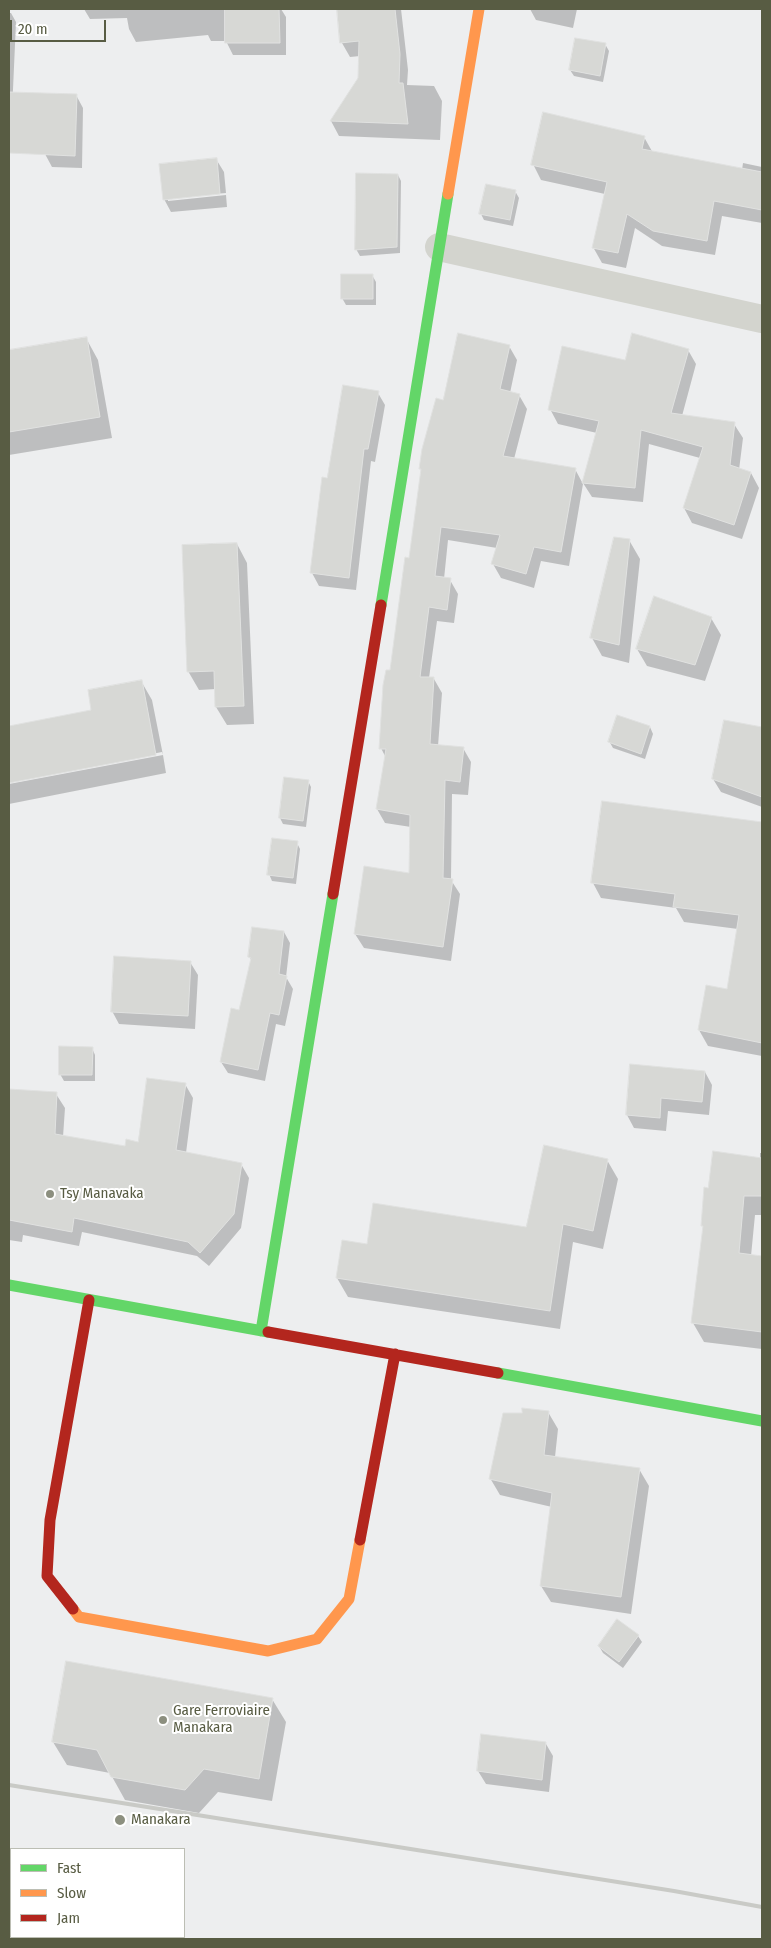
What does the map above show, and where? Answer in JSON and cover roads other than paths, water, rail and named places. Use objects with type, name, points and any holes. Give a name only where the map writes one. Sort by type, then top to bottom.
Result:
[{"type":"street","points":[[261,1331],[479,9]]},
{"type":"street","points":[[439,247],[762,319]]},
{"type":"street","points":[[9,1285],[762,1421]]},
{"type":"street","points":[[89,1300],[50,1520],[47,1576],[79,1617],[268,1651],[317,1638],[349,1599],[395,1354]]},
{"type":"railway","points":[[9,1785],[674,1891],[762,1907]]},
{"type":"place","name":"Tsy Manavaka","points":[[50,1194]]},
{"type":"place","name":"Gare Ferroviaire Manakara","points":[[163,1720]]},
{"type":"place","name":"Manakara","points":[[120,1820]]}]
